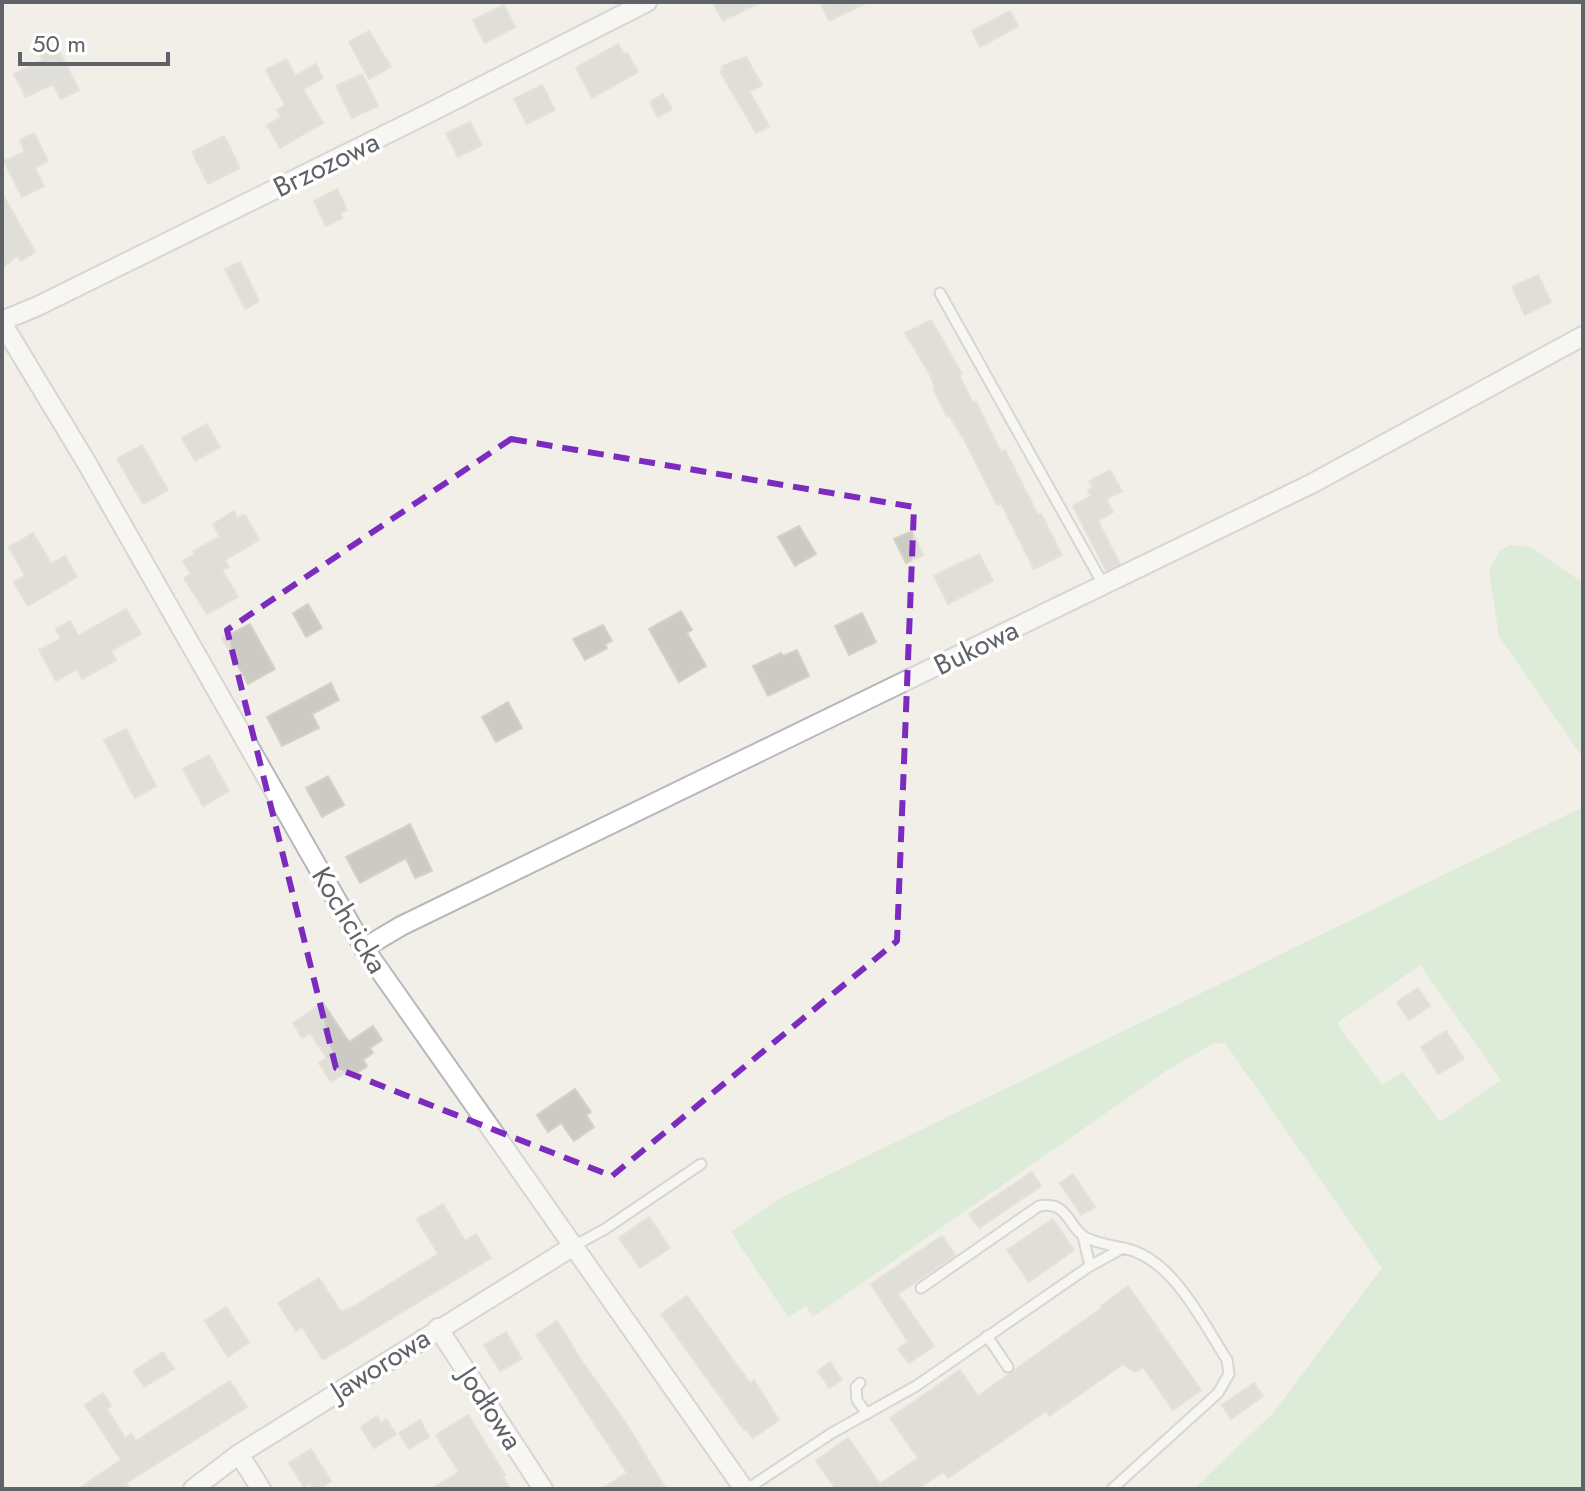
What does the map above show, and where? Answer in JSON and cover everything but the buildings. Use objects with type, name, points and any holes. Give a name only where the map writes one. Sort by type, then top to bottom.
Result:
[{"type":"street","name":"Brzozowa","points":[[2,322],[412,122],[647,2]]},
{"type":"street","name":"Kochcicka","points":[[2,322],[85,460],[364,948],[745,1489]]},
{"type":"street","name":"Bukowa","points":[[364,948],[401,926],[1313,483],[1583,336]]},
{"type":"street","name":"Jaworowa","points":[[193,1489],[239,1454],[572,1247]]},
{"type":"street","name":"Jodłowa","points":[[438,1328],[543,1489]]},
{"type":"street","points":[[239,1454],[261,1489]]},
{"type":"lane","points":[[940,293],[1103,584]]},
{"type":"lane","points":[[572,1247],[605,1229],[701,1164]]},
{"type":"lane","points":[[921,1288],[1039,1206],[1059,1208],[1067,1214],[1083,1236],[1090,1266]]},
{"type":"lane","points":[[1083,1236],[1149,1256],[1164,1269],[1227,1360],[1229,1374],[1218,1393],[1112,1489]]},
{"type":"lane","points":[[745,1489],[832,1433],[916,1386],[1090,1266],[1123,1248]]},
{"type":"lane","points":[[987,1336],[1008,1367]]},
{"type":"lane","points":[[860,1383],[855,1395],[867,1414]]},
{"type":"highlighted area","points":[[511,439],[914,507],[897,941],[612,1176],[336,1068],[227,630]]},
{"type":"green space","points":[[1511,545],[1531,547],[1583,583],[1583,758],[1499,636],[1489,571],[1500,550]]},
{"type":"green space","points":[[1583,807],[1583,1489],[1194,1489],[1273,1413],[1382,1268],[1225,1043],[1212,1044],[1166,1071],[813,1317],[806,1306],[788,1317],[731,1232],[779,1199]],"holes":[[[1420,965],[1501,1080],[1440,1122],[1403,1072],[1382,1085],[1337,1023]]]}]
